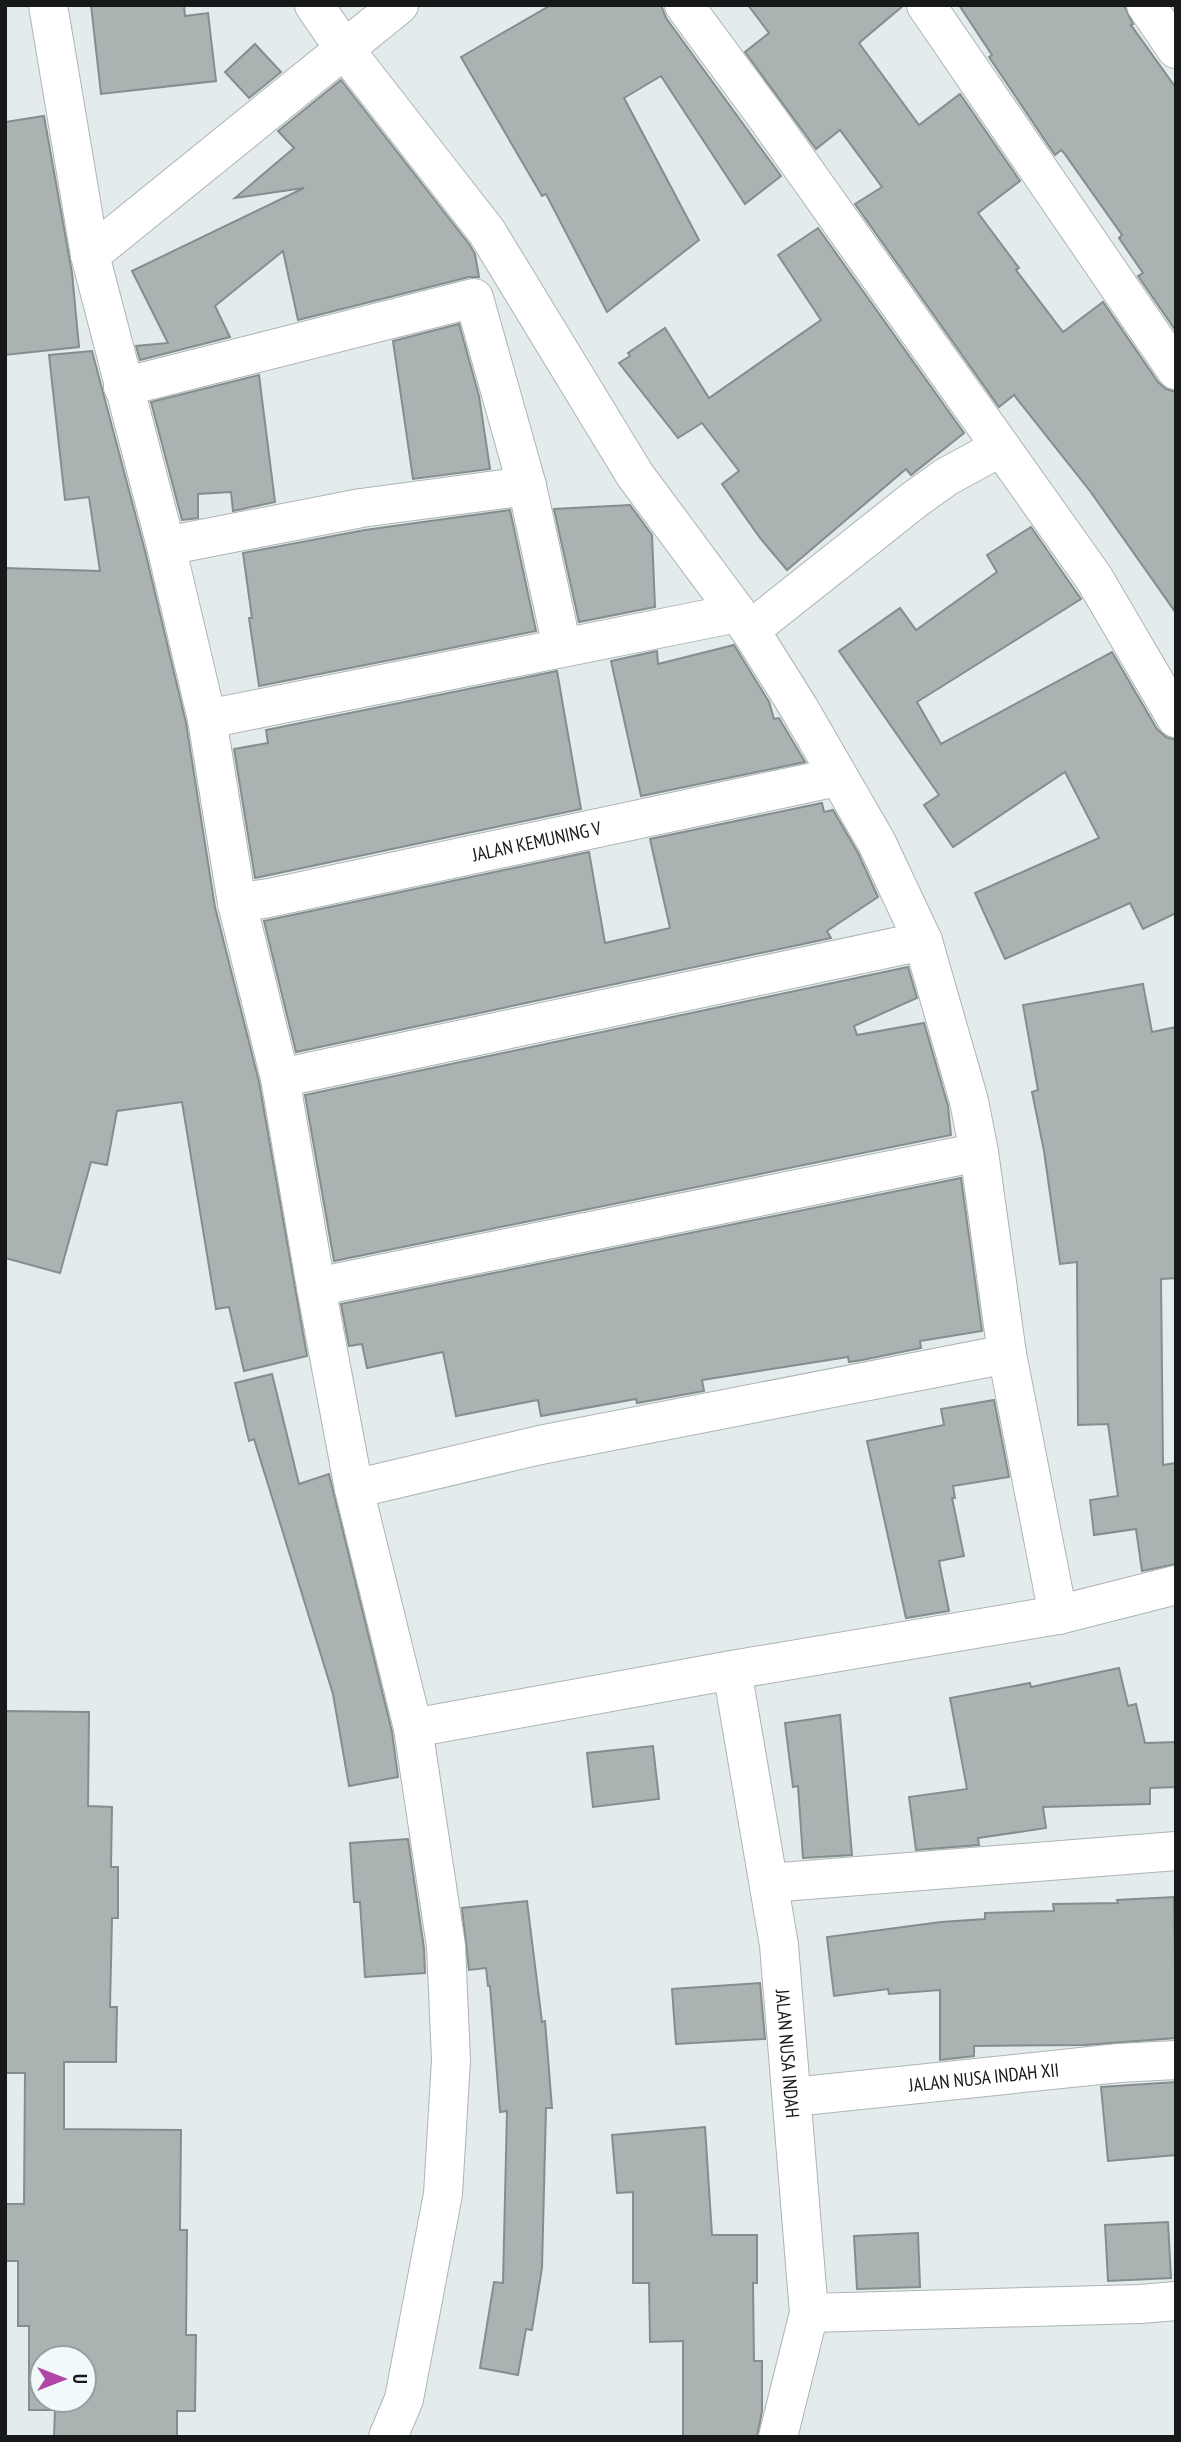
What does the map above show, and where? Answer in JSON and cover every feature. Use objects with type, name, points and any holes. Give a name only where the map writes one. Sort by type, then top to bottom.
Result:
[{"type":"street","points":[[48,5],[90,255],[166,546],[207,719],[237,903],[280,1078],[354,1489],[413,1728],[446,1946],[451,2060],[443,2194],[404,2399],[388,2437]]},
{"type":"street","points":[[314,5],[345,50],[487,232],[635,475],[743,621],[799,708],[877,843],[923,941],[968,1101],[979,1152],[1007,1354],[1058,1615]]},
{"type":"street","points":[[90,255],[399,5]]},
{"type":"street","points":[[684,5],[1094,578],[1176,718]]},
{"type":"street","points":[[926,5],[1176,370]]},
{"type":"street","points":[[1146,5],[1174,43]]},
{"type":"street","points":[[123,387],[474,298],[527,486],[562,647]]},
{"type":"street","points":[[207,719],[562,647],[743,621],[946,477],[1000,447]]},
{"type":"street","points":[[166,546],[360,508],[527,486]]},
{"type":"street","name":"JALAN KEMUNING V","points":[[237,903],[310,890],[837,777]]},
{"type":"street","points":[[280,1078],[923,941]]},
{"type":"street","points":[[316,1287],[979,1152]]},
{"type":"street","points":[[354,1489],[540,1446],[1007,1354]]},
{"type":"street","points":[[413,1728],[1058,1615],[1176,1585]]},
{"type":"street","name":"JALAN NUSA INDAH","points":[[732,1670],[779,1945],[808,2313],[778,2437]]},
{"type":"street","points":[[769,1883],[1176,1850]]},
{"type":"street","name":"JALAN NUSA INDAH XII","points":[[793,2097],[1119,2063],[1176,2060]]},
{"type":"street","points":[[808,2313],[1126,2305],[1176,2301]]},
{"type":"building","points":[[91,5],[184,5],[185,16],[208,13],[216,81],[101,94]]},
{"type":"building","points":[[551,5],[661,5],[666,18],[781,176],[745,204],[661,76],[624,98],[699,240],[607,312],[546,194],[542,196],[461,57]]},
{"type":"building","points":[[748,5],[904,5],[859,43],[919,125],[960,94],[1020,181],[978,213],[1019,268],[1016,270],[1063,332],[1103,302],[1158,382],[1166,389],[1176,392],[1176,613],[1090,491],[1014,395],[999,407],[855,204],[882,187],[840,130],[816,149],[745,52],[769,33]]},
{"type":"building","points":[[959,5],[1124,5],[1133,24],[1131,25],[1176,88],[1176,331],[1138,276],[1143,273],[1119,238],[1122,235],[1064,153],[1061,150],[1055,155],[989,57],[992,55]]},
{"type":"building","points":[[255,44],[281,72],[249,98],[225,72]]},
{"type":"building","points":[[341,80],[469,244],[475,254],[479,277],[469,277],[298,320],[283,251],[215,306],[230,337],[140,360],[136,346],[168,343],[132,271],[304,188],[235,198],[294,148],[278,131]]},
{"type":"building","points":[[44,116],[72,273],[79,347],[5,355],[5,122]]},
{"type":"building","points":[[818,228],[964,433],[911,475],[906,469],[787,570],[760,538],[722,484],[739,471],[702,423],[678,438],[619,363],[630,356],[628,353],[665,328],[709,398],[821,320],[778,255]]},
{"type":"building","points":[[459,324],[479,396],[490,469],[413,479],[393,341]]},
{"type":"building","points":[[92,351],[145,551],[186,723],[215,907],[259,1082],[307,1356],[244,1371],[229,1307],[216,1309],[182,1102],[117,1111],[107,1165],[91,1162],[60,1273],[5,1258],[5,568],[100,571],[89,497],[65,500],[49,355]]},
{"type":"building","points":[[259,375],[275,502],[233,511],[231,492],[198,494],[198,518],[182,520],[151,402]]},
{"type":"building","points":[[630,505],[652,535],[655,607],[579,622],[554,509]]},
{"type":"building","points":[[510,510],[536,631],[259,686],[243,553],[365,530]]},
{"type":"building","points":[[1031,527],[1081,599],[917,702],[941,744],[1112,652],[1157,729],[1166,737],[1176,740],[1176,913],[1143,929],[1130,903],[1005,959],[975,893],[1099,838],[1065,772],[953,847],[924,805],[939,795],[839,651],[900,608],[916,630],[997,572],[987,555]]},
{"type":"building","points":[[734,645],[769,702],[774,719],[779,718],[805,762],[641,796],[611,661],[657,651],[658,664]]},
{"type":"building","points":[[557,671],[581,809],[255,878],[234,749],[268,743],[266,730]]},
{"type":"building","points":[[822,803],[824,812],[833,810],[858,853],[878,897],[827,931],[831,938],[296,1052],[264,921],[589,852],[605,943],[670,928],[650,839]]},
{"type":"building","points":[[908,967],[917,998],[854,1026],[857,1035],[924,1023],[948,1106],[951,1135],[334,1261],[305,1095]]},
{"type":"building","points":[[1143,984],[1152,1032],[1176,1027],[1176,1278],[1161,1279],[1163,1465],[1176,1463],[1176,1564],[1142,1571],[1136,1529],[1094,1535],[1090,1500],[1118,1496],[1108,1424],[1078,1425],[1077,1262],[1060,1264],[1044,1151],[1032,1092],[1038,1090],[1023,1005]]},
{"type":"building","points":[[961,1178],[982,1331],[920,1341],[921,1348],[849,1362],[848,1357],[702,1380],[704,1391],[637,1403],[636,1399],[541,1416],[538,1400],[456,1416],[443,1352],[367,1368],[362,1344],[349,1346],[341,1304]]},
{"type":"building","points":[[272,1374],[299,1484],[329,1474],[392,1732],[398,1777],[349,1786],[333,1694],[254,1439],[249,1441],[235,1383]]},
{"type":"building","points":[[994,1400],[1009,1477],[953,1486],[955,1498],[952,1498],[964,1556],[939,1561],[949,1611],[906,1618],[867,1441],[944,1425],[941,1409]]},
{"type":"building","points":[[1119,1668],[1128,1706],[1136,1704],[1145,1743],[1176,1742],[1176,1787],[1150,1788],[1150,1804],[1043,1807],[1046,1828],[978,1838],[979,1845],[916,1850],[909,1797],[967,1789],[950,1698],[1030,1683],[1031,1687]]},
{"type":"building","points":[[5,1711],[89,1712],[88,1806],[112,1807],[111,1867],[118,1867],[118,1918],[112,1918],[110,2007],[117,2007],[116,2062],[64,2062],[64,2129],[181,2130],[180,2230],[187,2230],[186,2335],[196,2335],[195,2411],[177,2411],[177,2437],[54,2437],[55,2414],[98,2414],[98,2344],[29,2344],[29,2326],[18,2326],[18,2261],[5,2261],[5,2204],[24,2204],[25,2073],[5,2073]]},
{"type":"building","points":[[840,1715],[852,1855],[803,1858],[798,1786],[793,1787],[785,1723]]},
{"type":"building","points":[[653,1746],[659,1799],[593,1807],[587,1753]]},
{"type":"building","points":[[408,1839],[424,1948],[425,1973],[365,1977],[360,1902],[354,1902],[350,1843]]},
{"type":"building","points":[[1174,1897],[1176,2038],[1085,2045],[974,2046],[974,2056],[940,2060],[940,1990],[889,1994],[888,1989],[834,1996],[827,1937],[985,1919],[985,1913],[1054,1911],[1053,1904],[1118,1903],[1117,1900]]},
{"type":"building","points":[[527,1901],[542,2022],[545,2021],[552,2108],[546,2108],[542,2268],[532,2330],[526,2329],[518,2375],[480,2368],[494,2282],[503,2283],[507,2111],[500,2112],[490,1986],[486,1968],[469,1970],[462,1908]]},
{"type":"building","points":[[760,1983],[765,2039],[676,2044],[672,1989]]},
{"type":"building","points":[[1176,2082],[1176,2155],[1108,2161],[1101,2087]]},
{"type":"building","points":[[705,2127],[712,2235],[757,2235],[757,2283],[753,2283],[754,2361],[762,2361],[762,2411],[757,2437],[683,2437],[683,2341],[650,2342],[649,2283],[633,2283],[633,2192],[617,2193],[612,2135]]},
{"type":"building","points":[[1168,2222],[1171,2278],[1108,2281],[1105,2225]]},
{"type":"building","points":[[918,2233],[920,2287],[857,2289],[854,2236]]}]
